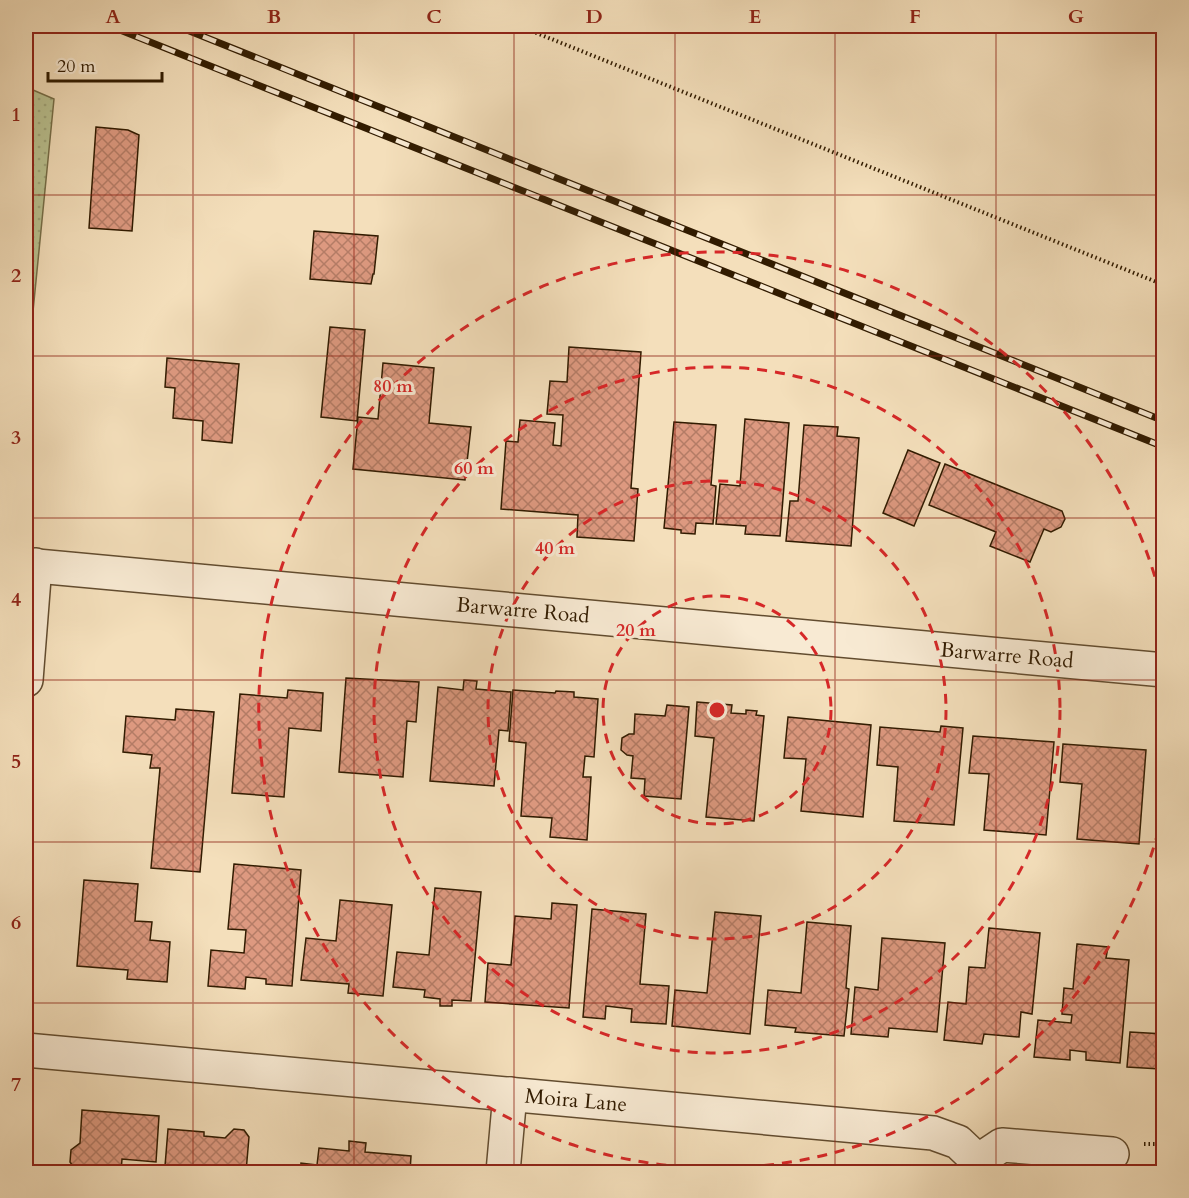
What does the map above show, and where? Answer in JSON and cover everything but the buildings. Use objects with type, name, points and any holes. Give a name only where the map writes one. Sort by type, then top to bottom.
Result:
[{"type":"street","name":"Barwarre Road","points":[[30,565],[1164,670]]},
{"type":"street","points":[[26,680],[30,565]]},
{"type":"street","name":"Moira Lane","points":[[26,1050],[933,1133],[957,1142],[981,1167],[1002,1145],[1112,1154]]},
{"type":"street","points":[[503,1173],[510,1094]]},
{"type":"path","points":[[519,26],[1164,285]]},
{"type":"green space","points":[[26,87],[54,99],[26,382]]},
{"type":"railway","points":[[110,26],[1164,447]]},
{"type":"railway","points":[[177,26],[1164,421]]}]
